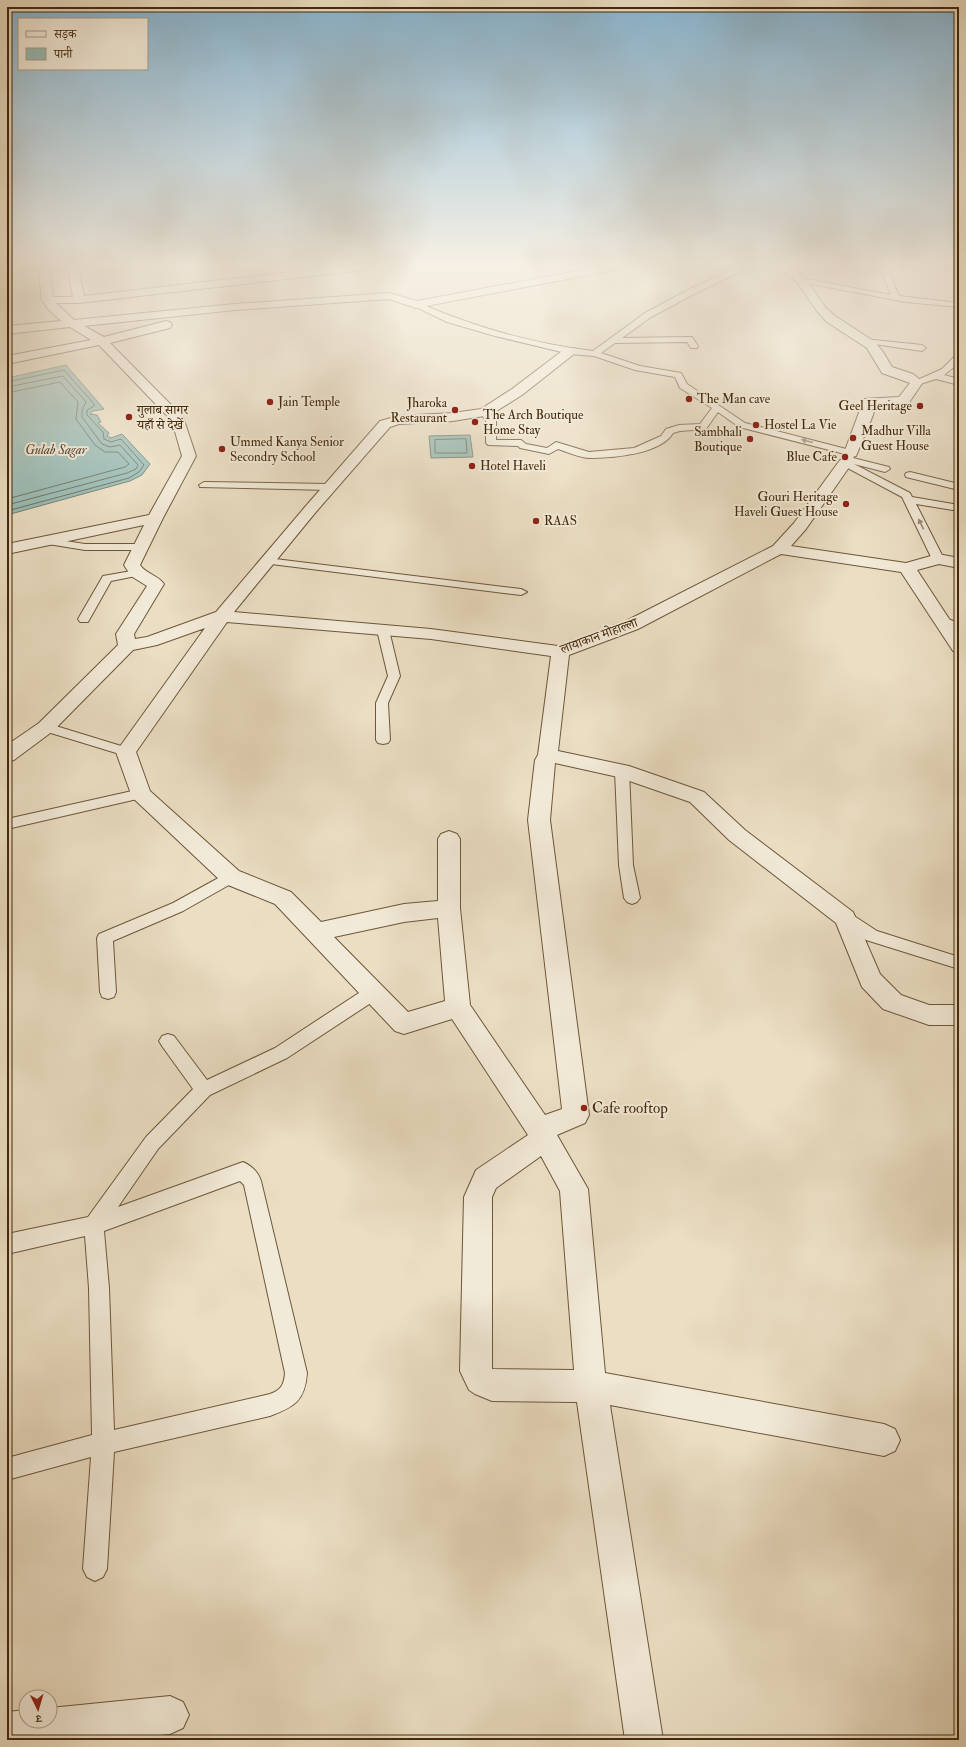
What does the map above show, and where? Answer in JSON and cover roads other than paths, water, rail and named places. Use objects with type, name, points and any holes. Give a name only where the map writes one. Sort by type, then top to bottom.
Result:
[{"type":"street","points":[[7,360],[79,346]]},
{"type":"street","points":[[106,346],[178,420],[189,456],[155,518],[132,565],[137,573],[156,584],[125,634],[127,646]]},
{"type":"street","points":[[779,549],[800,526],[848,459],[866,415],[869,402],[903,401],[917,382],[908,377],[887,370],[877,352],[871,346]]},
{"type":"street","points":[[458,1007],[404,1024],[283,898],[231,877],[141,794],[126,752],[222,616],[330,487],[386,424],[398,420],[453,417],[485,412],[516,392],[570,351]]},
{"type":"street","points":[[7,550],[155,518]]},
{"type":"street","points":[[779,549],[907,568],[938,559],[959,563]]},
{"type":"street","name":"लायाकान मोहाल्ला","points":[[222,616],[431,634],[560,652],[632,625],[779,549]]},
{"type":"street","points":[[907,568],[921,593],[959,647]]},
{"type":"street","points":[[7,755],[46,727],[127,646],[151,640],[222,616]]},
{"type":"street","points":[[560,652],[548,754],[545,760],[539,820],[576,1115],[542,1134],[486,1179],[480,1188],[478,1197],[476,1371],[478,1378],[482,1382],[492,1385],[591,1386],[884,1440]]},
{"type":"street","points":[[548,754],[622,771],[697,796],[737,835],[845,918],[870,980],[892,1002],[929,1015],[959,1014]]},
{"type":"street","points":[[450,839],[449,908],[458,1007],[542,1134],[574,1189],[591,1386],[644,1740]]},
{"type":"street","points":[[316,934],[328,929],[404,913],[449,908]]},
{"type":"street","points":[[7,1731],[170,1715]]},
{"type":"lane","points":[[547,346],[570,351],[595,354],[638,368],[678,375],[683,386],[717,407],[742,425],[848,459],[885,468]]},
{"type":"lane","points":[[595,354],[607,346]]},
{"type":"lane","points":[[903,346],[922,348]]},
{"type":"lane","points":[[917,382],[936,376],[952,367],[959,357]]},
{"type":"lane","points":[[936,376],[959,382]]},
{"type":"lane","points":[[485,412],[491,421],[491,443],[521,442],[523,446],[549,451],[556,445],[589,455],[636,451],[665,438],[669,431],[679,428],[702,427],[717,407]]},
{"type":"lane","points":[[848,459],[906,495],[938,559]]},
{"type":"lane","points":[[910,475],[959,487]]},
{"type":"lane","points":[[204,485],[330,487]]},
{"type":"lane","points":[[909,500],[959,508]]},
{"type":"lane","points":[[46,541],[85,547],[140,548]]},
{"type":"lane","points":[[267,561],[521,592]]},
{"type":"lane","points":[[84,619],[107,578],[137,573]]},
{"type":"lane","points":[[942,621],[959,627]]},
{"type":"lane","points":[[383,740],[382,703],[394,676],[384,630]]},
{"type":"lane","points":[[46,727],[126,752]]},
{"type":"lane","points":[[622,771],[626,865],[632,898]]},
{"type":"lane","points":[[7,824],[141,794]]},
{"type":"lane","points":[[108,992],[105,938],[178,907],[231,877]]},
{"type":"lane","points":[[845,918],[872,936],[959,963]]},
{"type":"lane","points":[[95,1569],[103,1443],[99,1295],[94,1225],[152,1143],[204,1090],[281,1053],[374,992]]},
{"type":"lane","points":[[168,1041],[204,1090]]},
{"type":"lane","points":[[7,1244],[94,1225],[243,1172],[252,1181],[296,1373],[296,1386],[291,1395],[284,1400],[103,1443],[7,1469]]},
{"type":"water","name":"Gulab Sagar","points":[[66,365],[104,409],[93,411],[90,414],[97,415],[101,422],[98,423],[109,433],[107,436],[111,438],[122,434],[150,464],[142,475],[130,481],[7,515],[7,378]]},
{"type":"water","points":[[470,435],[473,457],[431,458],[429,436]]},
{"type":"place","name":"The Man cave","points":[[689,399]]},
{"type":"place","name":"Jain Temple","points":[[270,402]]},
{"type":"place","name":"Geel Heritage","points":[[920,406]]},
{"type":"place","name":"Jharoka Restaurant","points":[[455,410]]},
{"type":"place","name":"गुलाब सागर यहाँ से देखें","points":[[129,417]]},
{"type":"place","name":"The Arch Boutique Home Stay","points":[[475,422]]},
{"type":"place","name":"Hostel La Vie","points":[[756,425]]},
{"type":"place","name":"Madhur Villa Guest House","points":[[853,438]]},
{"type":"place","name":"Sambhali Boutique","points":[[750,439]]},
{"type":"place","name":"Ummed Kanya Senior Secondry School","points":[[222,449]]},
{"type":"place","name":"Blue Cafe","points":[[845,457]]},
{"type":"place","name":"Hotel Haveli","points":[[472,466]]},
{"type":"place","name":"Gouri Heritage Haveli Guest House","points":[[846,504]]},
{"type":"place","name":"RAAS","points":[[536,521]]},
{"type":"place","name":"Cafe rooftop","points":[[584,1108]]}]
